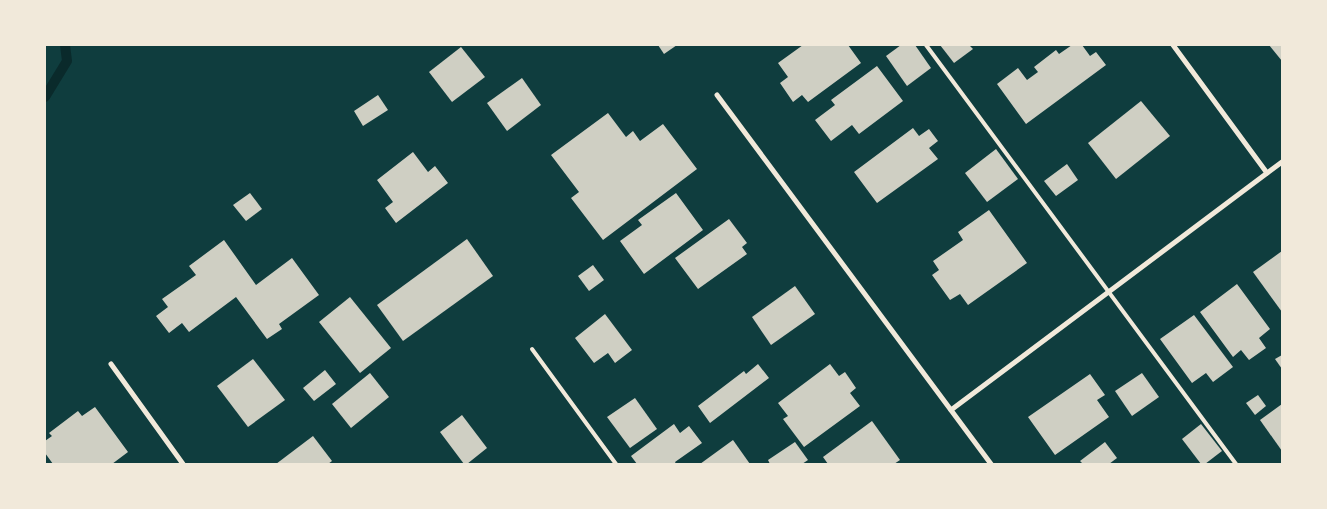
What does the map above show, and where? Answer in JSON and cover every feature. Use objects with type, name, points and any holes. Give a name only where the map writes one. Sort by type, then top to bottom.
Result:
[{"type":"street","points":[[1173,45],[1267,173]]},
{"type":"street","points":[[717,95],[991,464]]},
{"type":"street","points":[[951,410],[1282,162]]},
{"type":"street","points":[[110,364],[183,464]]},
{"type":"lane","points":[[926,45],[1236,464]]},
{"type":"lane","points":[[532,349],[616,464]]},
{"type":"building","points":[[658,45],[677,45],[664,54]]},
{"type":"building","points":[[803,45],[848,45],[861,63],[808,102],[802,95],[793,102],[780,83],[788,77],[778,63]]},
{"type":"building","points":[[901,45],[915,45],[931,68],[907,86],[886,56]]},
{"type":"building","points":[[940,45],[969,45],[973,49],[954,63]]},
{"type":"building","points":[[1072,45],[1082,45],[1090,56],[1096,52],[1106,65],[1026,124],[997,84],[1018,68],[1027,80],[1038,72],[1034,67],[1056,50],[1059,54]]},
{"type":"building","points":[[1269,45],[1282,45],[1282,61]]},
{"type":"building","points":[[461,47],[485,77],[452,102],[429,72]]},
{"type":"building","points":[[877,66],[903,101],[859,134],[852,125],[831,141],[815,120],[835,105],[831,100]]},
{"type":"building","points":[[522,78],[541,105],[507,131],[487,103]]},
{"type":"building","points":[[378,95],[388,110],[363,126],[354,111]]},
{"type":"building","points":[[1141,101],[1170,136],[1116,179],[1088,143]]},
{"type":"building","points":[[608,113],[626,137],[633,131],[640,141],[663,124],[697,169],[603,240],[571,198],[579,192],[551,155]]},
{"type":"building","points":[[913,128],[919,136],[929,129],[938,141],[929,148],[938,159],[877,203],[854,172]]},
{"type":"building","points":[[996,149],[1018,179],[987,202],[965,173]]},
{"type":"building","points":[[413,152],[428,172],[435,166],[448,183],[396,223],[385,208],[393,202],[377,180]]},
{"type":"building","points":[[1067,164],[1078,180],[1056,196],[1044,181]]},
{"type":"building","points":[[250,193],[262,209],[246,221],[233,205]]},
{"type":"building","points":[[676,193],[703,230],[644,274],[620,241],[642,225],[638,220]]},
{"type":"building","points":[[989,210],[1027,263],[968,305],[960,294],[950,300],[932,275],[939,270],[933,261],[963,240],[958,232]]},
{"type":"building","points":[[729,219],[747,243],[742,247],[747,254],[698,289],[675,258]]},
{"type":"building","points":[[467,239],[493,276],[403,341],[377,305]]},
{"type":"building","points":[[224,240],[256,285],[292,258],[319,295],[279,324],[282,329],[267,339],[236,297],[189,332],[182,323],[169,333],[156,316],[168,307],[162,299],[196,275],[189,266]]},
{"type":"building","points":[[1282,251],[1282,312],[1253,272]]},
{"type":"building","points":[[593,265],[604,280],[589,291],[578,276]]},
{"type":"building","points":[[1237,284],[1270,329],[1259,338],[1266,348],[1249,360],[1241,350],[1233,357],[1200,312]]},
{"type":"building","points":[[795,286],[815,314],[771,345],[752,317]]},
{"type":"building","points":[[350,297],[391,348],[360,373],[319,322]]},
{"type":"building","points":[[605,314],[632,350],[615,363],[608,353],[594,363],[575,338]]},
{"type":"building","points":[[1194,315],[1233,367],[1213,382],[1206,373],[1192,383],[1160,339]]},
{"type":"building","points":[[1282,355],[1282,369],[1275,359]]},
{"type":"building","points":[[253,359],[285,400],[248,427],[217,386]]},
{"type":"building","points":[[758,364],[769,378],[710,423],[698,406],[744,371],[746,374]]},
{"type":"building","points":[[830,364],[839,376],[845,372],[856,388],[850,393],[860,406],[804,447],[783,419],[788,416],[778,403]]},
{"type":"building","points":[[325,370],[336,384],[314,401],[303,388]]},
{"type":"building","points":[[370,373],[389,397],[351,428],[332,404]]},
{"type":"building","points":[[1142,373],[1159,397],[1132,416],[1115,391]]},
{"type":"building","points":[[1090,374],[1105,395],[1097,400],[1109,417],[1055,455],[1028,417]]},
{"type":"building","points":[[1258,395],[1266,406],[1255,415],[1246,403]]},
{"type":"building","points":[[635,398],[657,429],[630,448],[607,417]]},
{"type":"building","points":[[1282,404],[1282,451],[1260,420]]},
{"type":"building","points":[[95,407],[128,452],[112,464],[53,464],[45,453],[45,441],[52,436],[49,433],[78,411],[82,416]]},
{"type":"building","points":[[462,415],[487,448],[467,464],[464,464],[440,432]]},
{"type":"building","points":[[872,421],[900,460],[894,464],[828,464],[823,457]]},
{"type":"building","points":[[674,424],[680,433],[689,426],[702,443],[675,462],[676,464],[637,464],[631,456]]},
{"type":"building","points":[[1201,424],[1222,451],[1205,464],[1201,464],[1182,439]]},
{"type":"building","points":[[313,436],[332,461],[328,464],[276,464]]},
{"type":"building","points":[[733,440],[750,464],[700,464]]},
{"type":"building","points":[[795,442],[808,460],[802,464],[770,464],[768,460]]},
{"type":"building","points":[[1105,442],[1117,458],[1109,464],[1083,464],[1080,461]]},
{"type":"waterway","points":[[45,97],[67,61],[65,45]]}]
